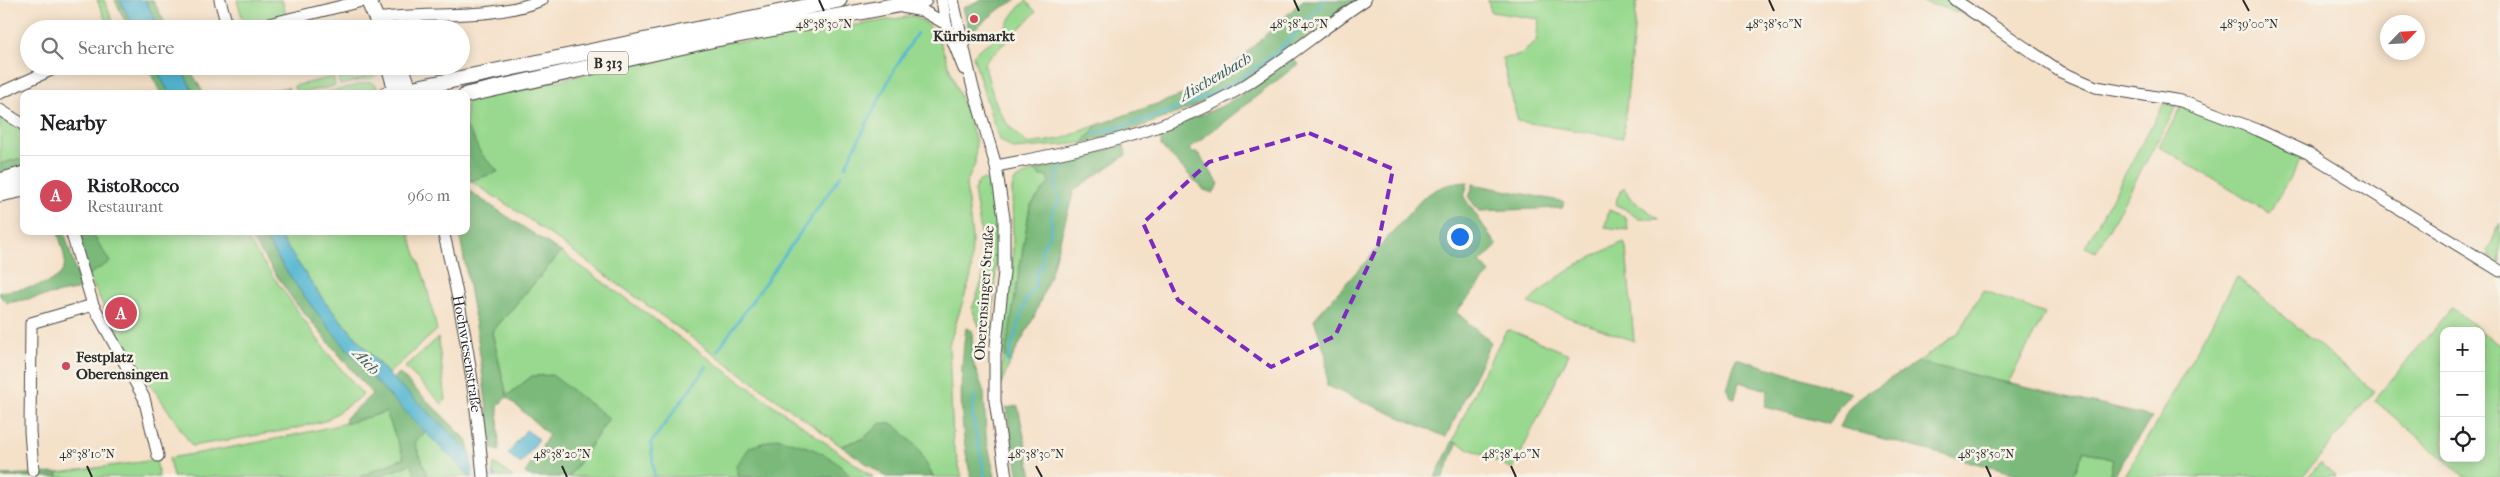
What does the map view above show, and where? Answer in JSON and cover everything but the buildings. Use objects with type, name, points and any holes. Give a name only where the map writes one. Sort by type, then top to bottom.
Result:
[{"type":"main road","points":[[367,0],[377,20]]},
{"type":"main road","name":"B 313","points":[[410,90],[839,0]]},
{"type":"main road","name":"B 313","points":[[470,94],[720,38],[924,0]]},
{"type":"main road","points":[[393,75],[399,90]]},
{"type":"main road","points":[[400,90],[401,75]]},
{"type":"main road","points":[[0,181],[20,175]]},
{"type":"main road","points":[[0,194],[20,190]]},
{"type":"street","points":[[220,0],[226,20]]},
{"type":"street","points":[[286,20],[367,0]]},
{"type":"street","points":[[426,20],[528,6],[542,0]]},
{"type":"street","name":"Oberensinger Straße","points":[[942,0],[946,24],[972,84]]},
{"type":"street","name":"Oberensinger Straße","points":[[953,0],[972,84],[996,166],[1004,218],[1005,246],[995,354],[995,401],[1006,477]]},
{"type":"street","points":[[996,166],[1114,141],[1186,116],[1241,88],[1365,0]]},
{"type":"street","points":[[1955,0],[2061,72],[2096,87],[2181,101],[2258,130],[2308,153],[2500,271]]},
{"type":"street","points":[[891,6],[923,11],[946,24]]},
{"type":"street","points":[[0,93],[40,75]]},
{"type":"street","points":[[0,110],[20,122]]},
{"type":"street","points":[[72,235],[93,305],[144,398],[158,456]]},
{"type":"street","name":"Hochwiesenstraße","points":[[444,235],[465,328],[479,429],[483,477]]},
{"type":"street","points":[[33,470],[30,431],[31,323],[93,305]]},
{"type":"highlighted area","points":[[1309,133],[1393,169],[1378,245],[1335,336],[1271,367],[1178,300],[1143,223],[1209,162]]},
{"type":"green space","points":[[97,0],[104,0],[112,20],[106,20]]},
{"type":"green space","points":[[115,0],[120,0],[130,20],[125,20]]},
{"type":"green space","points":[[145,0],[153,0],[163,20],[155,20]]},
{"type":"green space","points":[[237,0],[282,0],[286,15],[269,20],[243,20]]},
{"type":"green space","points":[[980,0],[1017,0],[1001,8],[970,32],[963,8]]},
{"type":"green space","points":[[1303,0],[1358,0],[1264,67],[1215,96],[1160,120],[1083,143],[1097,125],[1188,93],[1228,70]]},
{"type":"green space","points":[[1488,0],[1637,0],[1623,138],[1518,121],[1502,58],[1518,56],[1536,42],[1539,19],[1491,12]]},
{"type":"green space","points":[[1917,0],[1946,0],[1964,14]]},
{"type":"green space","points":[[1026,1],[1036,12],[984,63],[998,108],[1009,126],[1028,144],[1061,139],[1097,125],[1083,143],[1013,149],[999,139],[973,56],[980,48],[995,39],[1017,9]]},
{"type":"green space","points":[[913,16],[926,23],[938,36],[976,141],[975,164],[966,184],[972,237],[971,276],[949,345],[953,444],[962,477],[933,477],[918,448],[881,423],[864,438],[841,446],[523,215],[470,181],[470,101],[723,42],[754,41]]},
{"type":"green space","points":[[1292,58],[1298,64],[1189,149],[1192,153],[1198,153],[1219,184],[1213,193],[1204,190],[1161,146],[1161,134],[1167,129],[1220,107],[1248,91]]},
{"type":"green space","points":[[152,75],[159,75],[168,90],[159,90]]},
{"type":"green space","points":[[184,75],[193,75],[202,90],[192,90]]},
{"type":"green space","points":[[369,75],[376,75],[371,78],[340,85],[338,77],[350,77],[355,80]]},
{"type":"green space","points":[[333,77],[335,86],[316,90],[295,90],[294,86]]},
{"type":"green space","points":[[370,82],[376,85],[377,89],[373,90],[337,90]]},
{"type":"green space","points":[[288,87],[289,90],[274,90]]},
{"type":"green space","points":[[2164,103],[2177,106],[2096,252],[2085,247]]},
{"type":"green space","points":[[2182,106],[2303,155],[2269,213],[2159,146]]},
{"type":"green space","points":[[0,118],[20,130],[20,160],[17,159],[0,164]]},
{"type":"green space","points":[[470,132],[483,156],[498,172],[470,181]]},
{"type":"green space","points":[[1124,145],[1126,155],[1074,190],[1050,276],[1034,317],[1010,362],[1005,357],[1030,206],[1049,183],[1047,176],[1040,176],[1035,170]]},
{"type":"green space","points":[[18,159],[20,160],[20,169],[0,175],[0,164]]},
{"type":"green space","points":[[1035,170],[1040,176],[1047,176],[1049,183],[1030,206],[1005,357],[1010,362],[1000,386],[1013,248],[1012,188],[1015,180]]},
{"type":"green space","points":[[984,179],[992,182],[998,239],[991,339],[983,335],[972,309],[982,281],[985,256],[974,191],[978,182]]},
{"type":"green space","points":[[1468,182],[1464,197],[1497,246],[1480,262],[1490,273],[1456,312],[1491,342],[1446,437],[1327,386],[1326,356],[1314,319],[1422,199],[1443,186]]},
{"type":"green space","points":[[1473,184],[1565,202],[1562,208],[1479,211],[1469,198]]},
{"type":"green space","points":[[1624,187],[1630,198],[1659,219],[1639,219],[1616,205],[1617,198]]},
{"type":"green space","points":[[470,192],[561,252],[492,332],[507,396],[532,376],[552,375],[609,418],[569,477],[531,477],[525,473],[549,435],[507,397],[498,406],[499,451],[492,449],[477,331],[460,235],[470,235]]},
{"type":"green space","points":[[1609,210],[1626,217],[1628,230],[1605,227]]},
{"type":"green space","points":[[2500,223],[2500,264],[2491,258],[2488,251]]},
{"type":"green space","points":[[59,235],[65,235],[81,289],[7,303],[0,296],[0,292],[36,286],[46,283],[61,274],[65,263]]},
{"type":"green space","points":[[77,235],[93,235],[110,262],[88,275]]},
{"type":"green space","points":[[93,235],[244,235],[326,351],[363,395],[325,421],[288,430],[192,446],[121,340],[88,275],[109,262]]},
{"type":"green space","points":[[249,235],[263,235],[278,259],[316,311],[358,361],[425,432],[415,443],[428,477],[416,477],[411,464],[377,477],[359,477],[404,458],[386,412],[345,424],[346,418],[372,394],[294,301]]},
{"type":"green space","points":[[279,235],[409,235],[425,280],[437,330],[388,374],[324,301]]},
{"type":"green space","points":[[1624,242],[1634,341],[1528,303],[1561,275],[1597,254]]},
{"type":"green space","points":[[561,252],[873,477],[569,477],[609,418],[532,376],[507,396],[492,332]]},
{"type":"green space","points":[[2237,277],[2374,391],[2302,477],[2123,477],[2157,422]]},
{"type":"green space","points":[[1983,290],[2045,314],[2008,383],[1918,362],[1958,333]]},
{"type":"green space","points":[[2452,308],[2476,327],[2440,327],[2440,456],[2374,400]]},
{"type":"green space","points":[[966,328],[972,331],[973,362],[984,392],[986,436],[995,477],[971,477],[967,459],[961,403],[962,365]]},
{"type":"green space","points":[[1510,330],[1569,354],[1513,469],[1453,441],[1482,375],[1506,331]]},
{"type":"green space","points":[[2485,334],[2500,346],[2500,477],[2465,477],[2447,462],[2485,462]]},
{"type":"green space","points":[[438,338],[446,400],[442,404],[405,367]]},
{"type":"green space","points":[[1736,358],[1852,393],[1841,404],[1829,424],[1765,407],[1768,390],[1739,382],[1735,398],[1730,397],[1727,389]]},
{"type":"green space","points":[[1918,362],[2152,417],[2113,477],[2109,477],[2113,460],[2084,450],[2073,477],[2028,477],[1839,427],[1849,407],[1863,395]]},
{"type":"green space","points":[[399,373],[468,441],[469,452],[393,379]]},
{"type":"green space","points":[[1018,406],[1032,477],[1019,477],[1006,408]]},
{"type":"green space","points":[[386,412],[404,458],[359,477],[173,477],[169,458],[278,438]]},
{"type":"green space","points":[[881,423],[894,424],[918,448],[933,477],[886,477],[841,446],[864,438]]},
{"type":"green space","points":[[425,432],[471,477],[428,477],[415,443]]},
{"type":"green space","points":[[777,438],[817,451],[835,461],[851,477],[739,477],[736,466],[750,447]]},
{"type":"green space","points":[[1453,441],[1457,444],[1443,477],[1435,477]]},
{"type":"green space","points":[[2084,450],[2113,460],[2109,477],[2073,477]]},
{"type":"green space","points":[[156,460],[159,477],[58,477],[57,473]]},
{"type":"green space","points":[[412,463],[416,477],[377,477]]},
{"type":"green space","points":[[494,463],[513,477],[497,477],[493,474]]},
{"type":"green space","points":[[2320,463],[2336,477],[2308,477]]},
{"type":"green space","points":[[57,473],[58,477],[0,477],[0,475]]},
{"type":"water","points":[[120,0],[145,0],[155,20],[130,20]]},
{"type":"water","points":[[159,75],[184,75],[192,90],[168,90]]},
{"type":"water","name":"Aich","points":[[264,235],[279,235],[324,301],[388,374],[497,477],[471,477],[413,420],[357,361],[331,330],[283,265]]},
{"type":"water","points":[[526,430],[539,439],[521,464],[508,454]]},
{"type":"pier","points":[[471,450],[492,470],[493,477],[473,477]]},
{"type":"waterway","name":"Aischenbach","points":[[1093,134],[1171,111],[1196,101],[1244,76],[1267,60],[1287,42],[1325,0]]},
{"type":"waterway","points":[[845,167],[893,72],[917,33]]},
{"type":"waterway","name":"Aischenbach","points":[[1007,362],[1026,300],[1035,286],[1037,271],[1044,263],[1041,251],[1051,231],[1052,213],[1059,202],[1055,179],[1063,165]]},
{"type":"waterway","points":[[717,351],[841,175]]},
{"type":"waterway","points":[[654,477],[651,443],[707,366]]},
{"type":"waterway","name":"Aischenbach","points":[[975,396],[972,414],[985,477]]},
{"type":"place","name":"Kürbismarkt","points":[[974,19]]},
{"type":"place","name":"RistoRocco","points":[[121,313]]},
{"type":"place","name":"Festplatz Oberensingen","points":[[66,366]]}]
